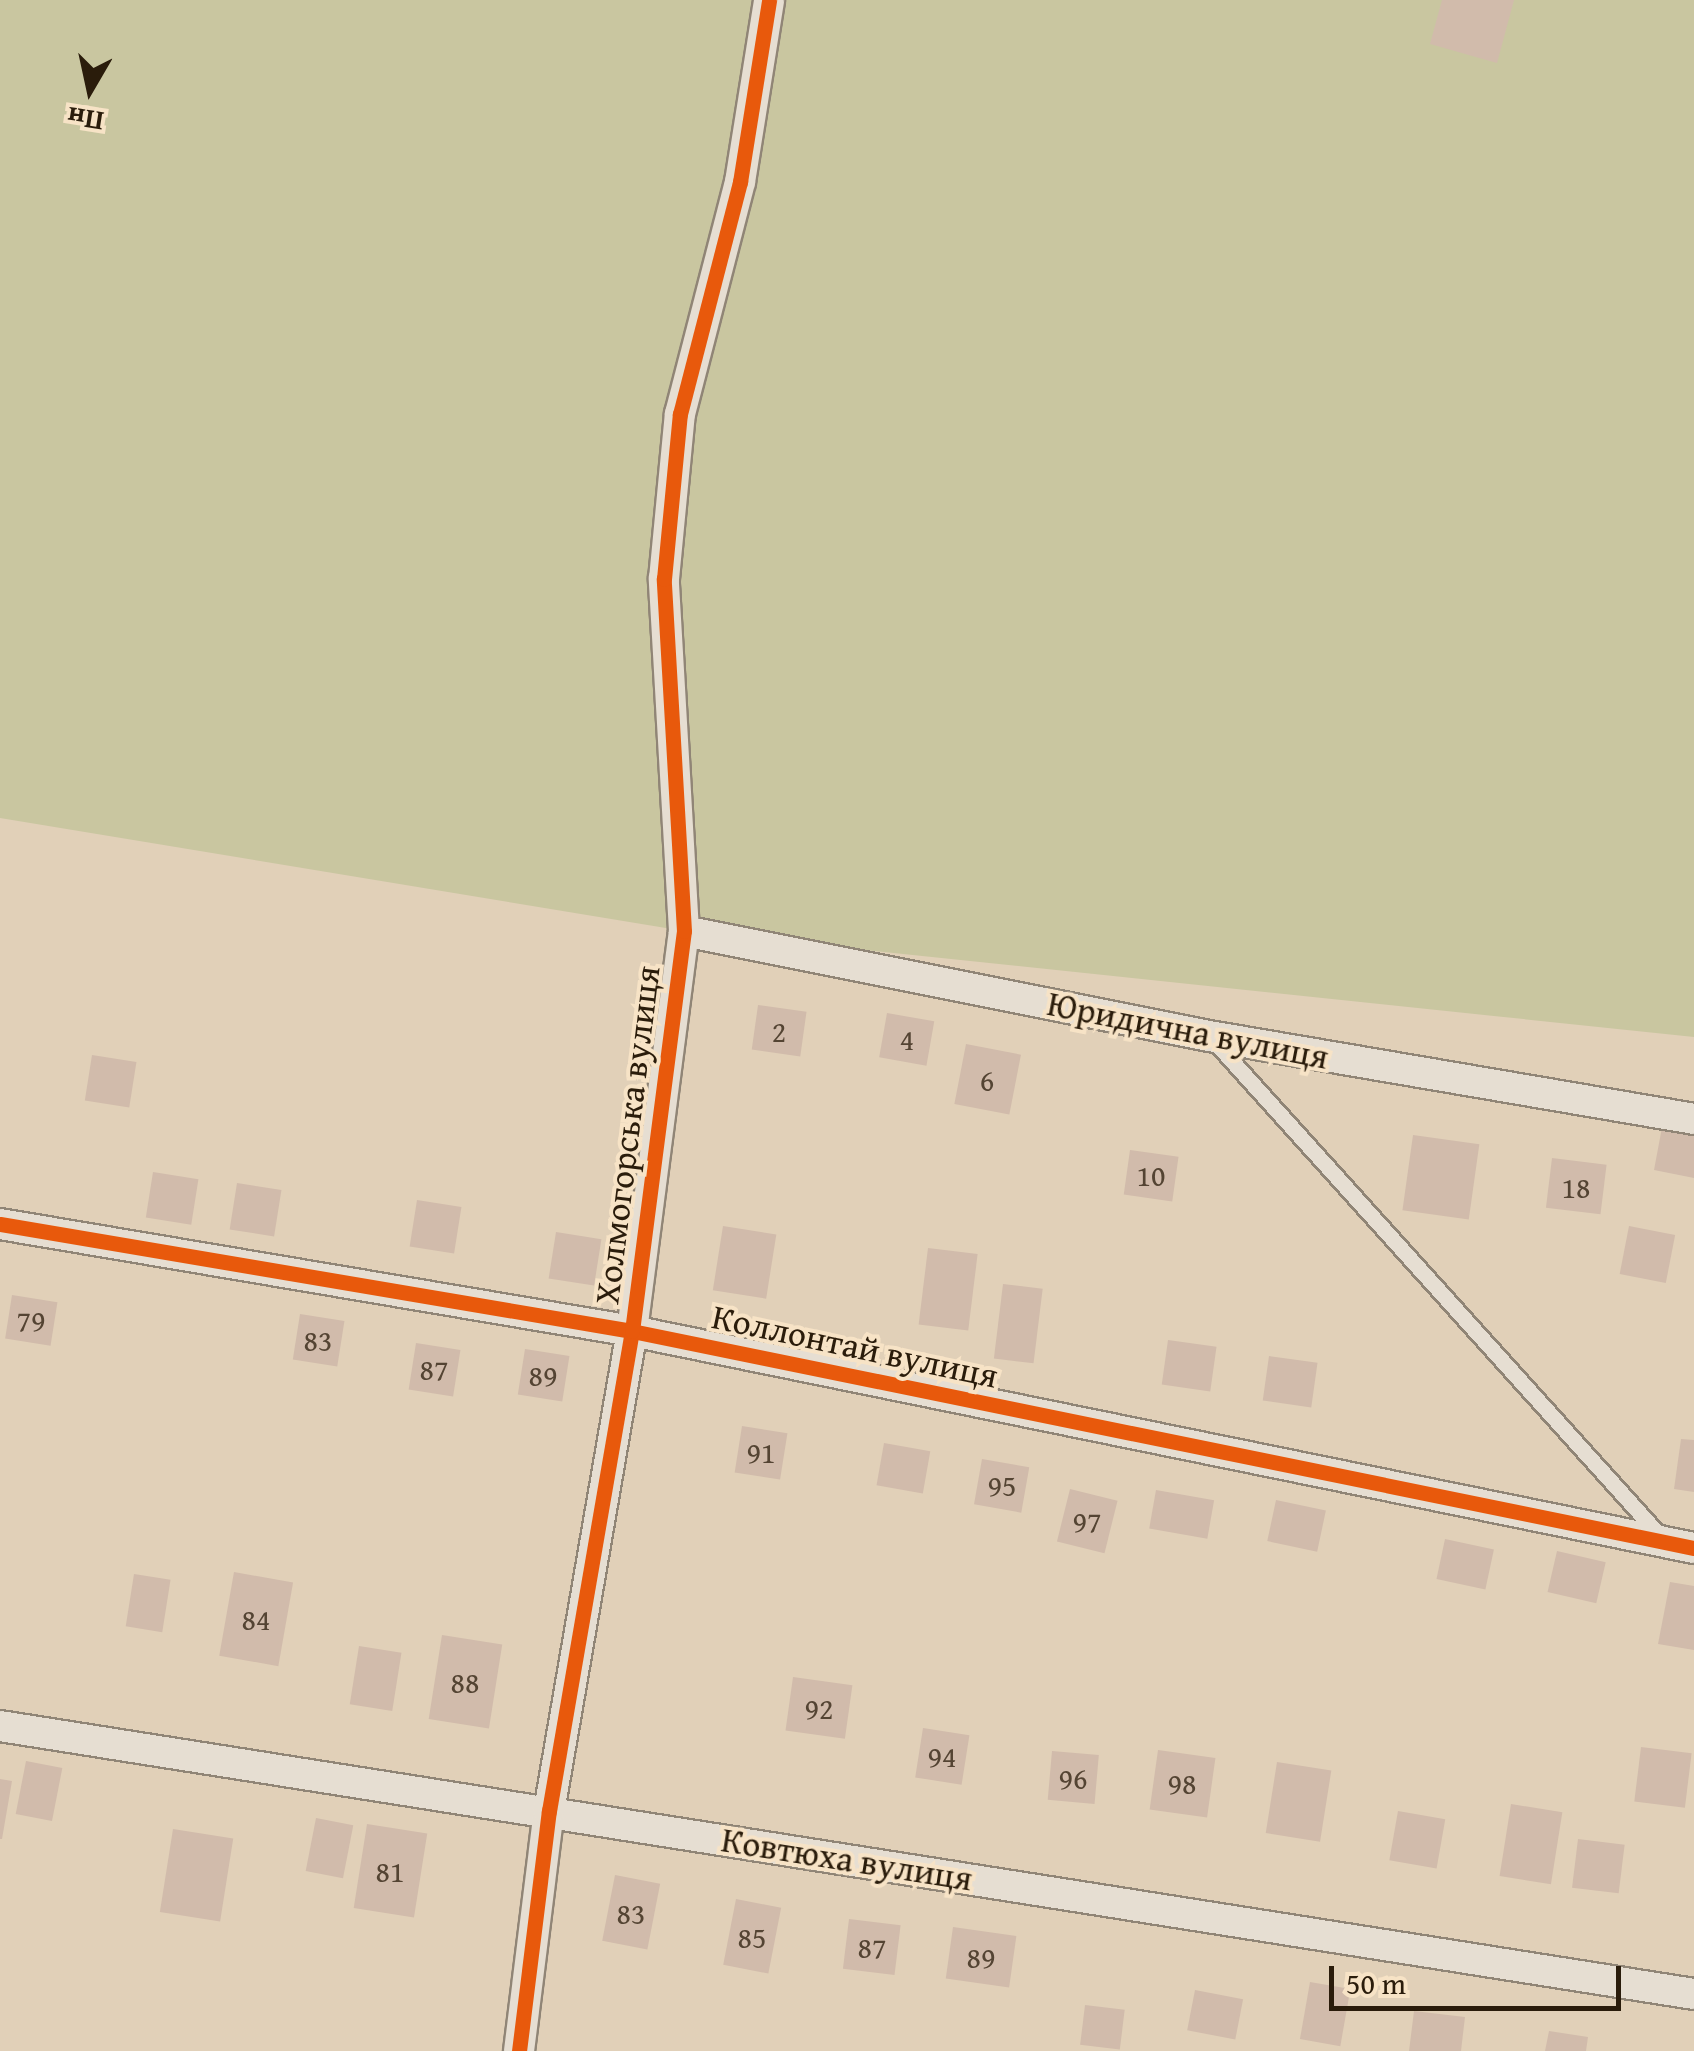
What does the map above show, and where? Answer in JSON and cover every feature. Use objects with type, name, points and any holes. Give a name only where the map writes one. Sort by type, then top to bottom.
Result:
[{"type":"street","name":"Холмогорська вулиця","points":[[519,2051],[549,1811],[632,1331],[684,931],[664,579],[680,414],[740,182],[769,0]]},
{"type":"street","name":"Юридична вулиця","points":[[684,931],[1210,1036],[1694,1119]]},
{"type":"street","name":"Коллонтай вулиця","points":[[0,1224],[632,1331],[1685,1548]]},
{"type":"street","name":"Ковтюха вулиця","points":[[0,1726],[1694,1994]]},
{"type":"lane","points":[[1210,1036],[1685,1548]]},
{"type":"shaded area","points":[[0,0],[1694,0],[1694,1037],[684,931],[0,818]]},
{"type":"building","points":[[1442,0],[1514,0],[1497,63],[1430,44]]},
{"type":"building","points":[[758,1005],[807,1012],[800,1056],[752,1050]]},
{"type":"building","points":[[887,1013],[934,1021],[926,1066],[879,1057]]},
{"type":"building","points":[[966,1044],[1021,1055],[1009,1115],[954,1104]]},
{"type":"building","points":[[92,1055],[136,1062],[129,1107],[85,1100]]},
{"type":"building","points":[[1663,1122],[1694,1128],[1694,1178],[1654,1170]]},
{"type":"building","points":[[1413,1135],[1479,1144],[1469,1220],[1402,1210]]},
{"type":"building","points":[[1130,1150],[1179,1157],[1172,1201],[1124,1195]]},
{"type":"building","points":[[1552,1158],[1607,1165],[1600,1214],[1546,1208]]},
{"type":"building","points":[[153,1172],[198,1179],[191,1225],[146,1217]]},
{"type":"building","points":[[237,1183],[281,1190],[274,1236],[230,1229]]},
{"type":"building","points":[[417,1200],[461,1207],[454,1253],[410,1246]]},
{"type":"building","points":[[723,1226],[776,1234],[766,1299],[713,1290]]},
{"type":"building","points":[[1629,1226],[1675,1235],[1666,1283],[1620,1274]]},
{"type":"building","points":[[556,1232],[601,1239],[594,1286],[549,1278]]},
{"type":"building","points":[[928,1248],[978,1254],[968,1331],[919,1324]]},
{"type":"building","points":[[1003,1284],[1043,1289],[1034,1363],[994,1358]]},
{"type":"building","points":[[12,1295],[57,1302],[51,1346],[5,1338]]},
{"type":"building","points":[[300,1314],[344,1321],[337,1366],[293,1359]]},
{"type":"building","points":[[1168,1340],[1217,1347],[1210,1391],[1162,1385]]},
{"type":"building","points":[[416,1343],[460,1350],[453,1396],[409,1389]]},
{"type":"building","points":[[525,1349],[569,1356],[562,1401],[518,1394]]},
{"type":"building","points":[[1269,1356],[1318,1363],[1311,1407],[1263,1401]]},
{"type":"building","points":[[742,1426],[787,1433],[780,1480],[735,1472]]},
{"type":"building","points":[[1681,1439],[1694,1440],[1694,1492],[1674,1489]]},
{"type":"building","points":[[884,1443],[930,1451],[923,1494],[877,1485]]},
{"type":"building","points":[[982,1459],[1029,1467],[1021,1513],[974,1504]]},
{"type":"building","points":[[1070,1489],[1118,1501],[1104,1553],[1057,1541]]},
{"type":"building","points":[[1156,1490],[1214,1500],[1207,1539],[1149,1528]]},
{"type":"building","points":[[1276,1500],[1326,1511],[1317,1552],[1267,1541]]},
{"type":"building","points":[[1445,1539],[1494,1549],[1485,1589],[1436,1579]]},
{"type":"building","points":[[1557,1551],[1606,1562],[1596,1603],[1548,1592]]},
{"type":"building","points":[[234,1572],[293,1582],[278,1666],[219,1656]]},
{"type":"building","points":[[134,1574],[171,1580],[162,1632],[126,1626]]},
{"type":"building","points":[[1670,1582],[1694,1586],[1694,1650],[1658,1644]]},
{"type":"building","points":[[442,1635],[502,1645],[489,1728],[429,1719]]},
{"type":"building","points":[[359,1646],[401,1653],[392,1711],[350,1704]]},
{"type":"building","points":[[793,1677],[852,1685],[845,1739],[785,1730]]},
{"type":"building","points":[[923,1728],[969,1735],[962,1785],[915,1777]]},
{"type":"building","points":[[1641,1747],[1692,1753],[1685,1808],[1634,1802]]},
{"type":"building","points":[[1158,1750],[1215,1758],[1207,1817],[1150,1809]]},
{"type":"building","points":[[1052,1751],[1099,1755],[1095,1804],[1048,1800]]},
{"type":"building","points":[[26,1761],[62,1768],[52,1821],[16,1814]]},
{"type":"building","points":[[1277,1762],[1331,1771],[1320,1842],[1266,1833]]},
{"type":"building","points":[[0,1779],[12,1781],[2,1839],[0,1839]]},
{"type":"building","points":[[1511,1804],[1562,1812],[1551,1884],[1500,1876]]},
{"type":"building","points":[[1398,1811],[1445,1819],[1437,1869],[1389,1860]]},
{"type":"building","points":[[316,1818],[353,1825],[343,1878],[306,1871]]},
{"type":"building","points":[[367,1824],[427,1834],[414,1917],[354,1908]]},
{"type":"building","points":[[173,1829],[233,1839],[220,1922],[160,1912]]},
{"type":"building","points":[[1578,1839],[1625,1845],[1619,1893],[1572,1888]]},
{"type":"building","points":[[615,1875],[660,1884],[647,1950],[602,1941]]},
{"type":"building","points":[[736,1899],[781,1908],[768,1974],[723,1965]]},
{"type":"building","points":[[849,1919],[901,1925],[895,1975],[843,1969]]},
{"type":"building","points":[[953,1927],[1016,1936],[1009,1987],[946,1978]]},
{"type":"building","points":[[1310,1982],[1350,1989],[1340,2046],[1300,2039]]},
{"type":"building","points":[[1195,1990],[1243,1999],[1235,2040],[1187,2030]]},
{"type":"building","points":[[1085,2005],[1125,2010],[1120,2050],[1080,2045]]},
{"type":"building","points":[[1414,2011],[1465,2017],[1461,2051],[1409,2051]]},
{"type":"building","points":[[1549,2031],[1588,2037],[1586,2051],[1545,2051]]},
{"type":"cycle path","points":[[519,2051],[549,1811],[632,1331],[684,931],[664,579],[680,414],[740,182],[769,0]]},
{"type":"cycle path","points":[[0,1224],[632,1331],[1694,1548]]}]
